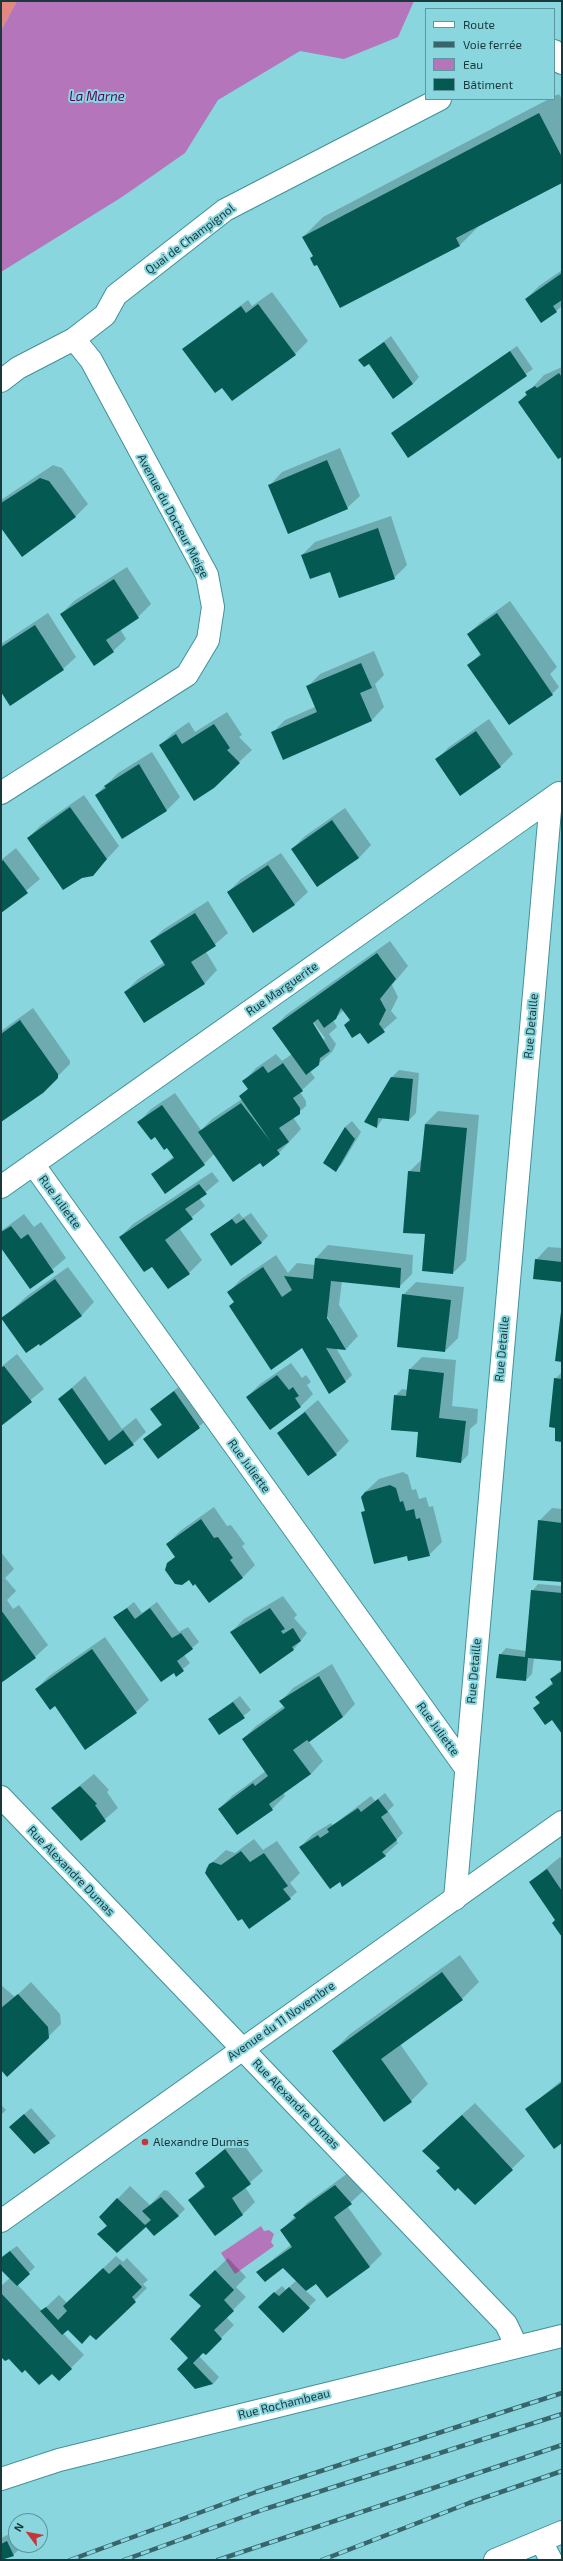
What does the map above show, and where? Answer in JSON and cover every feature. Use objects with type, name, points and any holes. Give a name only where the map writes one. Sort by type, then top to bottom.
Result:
[{"type":"street","points":[[555,52],[562,63]]},
{"type":"street","name":"Quai de Champignol","points":[[1,381],[18,368],[74,339],[104,315],[116,295],[225,210],[438,100]]},
{"type":"street","name":"Avenue du Docteur Meige","points":[[1,793],[187,675],[208,640],[213,607],[207,575],[90,360],[74,339]]},
{"type":"street","name":"Rue Marguerite","points":[[1,1186],[557,795]]},
{"type":"street","name":"Rue Detaille","points":[[455,1899],[465,1767],[557,795]]},
{"type":"street","name":"Rue Juliette","points":[[33,1164],[465,1767]]},
{"type":"street","name":"Rue Alexandre Dumas","points":[[1,1797],[506,2324],[517,2347]]},
{"type":"street","name":"Avenue du 11 Novembre","points":[[1,2221],[241,2048],[455,1899],[562,1822]]},
{"type":"street","name":"Rue Rochambeau","points":[[3,2474],[562,2336]]},
{"type":"street","points":[[495,2560],[546,2551],[562,2532]]},
{"type":"shaded area","points":[[1,1],[17,1],[1,31]]},
{"type":"water","name":"La Marne","points":[[17,1],[414,1],[398,37],[344,59],[300,51],[218,100],[185,153],[122,197],[1,272],[1,31]]},
{"type":"water","points":[[261,2226],[264,2231],[269,2230],[274,2234],[271,2242],[274,2246],[235,2274],[221,2253]]},
{"type":"building","points":[[539,113],[562,157],[562,183],[456,238],[460,246],[340,308],[317,265],[314,266],[310,258],[313,256],[302,237]]},
{"type":"building","points":[[562,273],[562,300],[553,306],[557,312],[541,323],[525,299]]},
{"type":"building","points":[[258,304],[296,355],[232,401],[222,388],[215,393],[182,349],[241,306],[246,313]]},
{"type":"building","points":[[384,342],[413,384],[393,399],[369,364],[364,367],[358,360]]},
{"type":"building","points":[[510,351],[527,376],[408,458],[391,433]]},
{"type":"building","points":[[559,373],[562,377],[562,457],[558,459],[518,402],[527,395],[525,392],[535,386],[537,388]]},
{"type":"building","points":[[327,460],[348,509],[288,534],[268,485]]},
{"type":"building","points":[[40,478],[49,481],[76,517],[22,557],[1,528],[1,503]]},
{"type":"building","points":[[378,528],[395,579],[339,598],[330,572],[310,579],[301,555]]},
{"type":"building","points":[[114,579],[139,618],[106,640],[114,652],[94,666],[60,614]]},
{"type":"building","points":[[497,613],[553,695],[509,725],[467,665],[481,655],[467,634]]},
{"type":"building","points":[[35,625],[64,670],[10,706],[1,692],[1,647]]},
{"type":"building","points":[[361,663],[372,688],[360,693],[372,721],[283,760],[271,732],[317,712],[306,686]]},
{"type":"building","points":[[214,724],[230,748],[227,750],[240,763],[214,788],[194,801],[159,745],[176,734],[182,744]]},
{"type":"building","points":[[476,731],[501,767],[460,796],[435,759]]},
{"type":"building","points":[[139,764],[167,811],[122,839],[95,795],[106,788],[104,786]]},
{"type":"building","points":[[70,807],[107,859],[93,876],[82,878],[63,890],[27,838]]},
{"type":"building","points":[[332,820],[359,858],[317,887],[291,849]]},
{"type":"building","points":[[3,860],[28,893],[1,913],[1,862]]},
{"type":"building","points":[[268,865],[295,905],[253,933],[227,892]]},
{"type":"building","points":[[195,913],[216,946],[191,962],[205,984],[144,1023],[124,992],[165,965],[150,941]]},
{"type":"building","points":[[377,953],[396,979],[380,999],[386,1010],[379,1024],[385,1032],[368,1044],[360,1033],[352,1038],[344,1025],[350,1020],[341,1008],[336,1019],[324,1028],[318,1019],[313,1023],[330,1051],[320,1058],[319,1065],[306,1075],[272,1028]]},
{"type":"building","points":[[20,1020],[58,1074],[58,1078],[43,1093],[1,1122],[1,1034]]},
{"type":"building","points":[[283,1063],[303,1091],[293,1098],[300,1108],[300,1114],[279,1128],[289,1142],[277,1150],[280,1154],[263,1167],[260,1163],[233,1182],[198,1132],[241,1103],[271,1142],[239,1096],[248,1089],[242,1081],[263,1066],[268,1073]]},
{"type":"building","points":[[391,1077],[413,1079],[409,1121],[378,1118],[377,1128],[364,1122]]},
{"type":"building","points":[[162,1105],[205,1165],[165,1194],[151,1174],[174,1158],[167,1148],[164,1150],[155,1137],[151,1140],[137,1122]]},
{"type":"building","points":[[425,1124],[467,1128],[453,1274],[422,1271],[425,1234],[403,1233],[408,1171],[420,1172]]},
{"type":"building","points":[[345,1127],[355,1139],[336,1172],[323,1163]]},
{"type":"building","points":[[199,1184],[207,1194],[185,1209],[193,1219],[165,1240],[190,1274],[168,1289],[152,1267],[144,1272],[119,1237]]},
{"type":"building","points":[[232,1219],[236,1224],[244,1219],[262,1243],[231,1266],[210,1234]]},
{"type":"building","points":[[11,1226],[21,1239],[28,1234],[54,1272],[30,1289],[1,1248],[1,1232]]},
{"type":"building","points":[[315,1258],[401,1268],[400,1288],[331,1281],[327,1318],[346,1350],[326,1348],[346,1382],[329,1394],[302,1348],[271,1370],[229,1306],[234,1302],[227,1292],[263,1267],[282,1297],[292,1290],[284,1276],[313,1279]]},
{"type":"building","points":[[535,1259],[562,1262],[562,1282],[533,1279]]},
{"type":"building","points":[[55,1279],[82,1316],[40,1346],[39,1344],[26,1353],[1,1318]]},
{"type":"building","points":[[402,1294],[451,1300],[445,1352],[397,1347]]},
{"type":"building","points":[[562,1312],[562,1362],[555,1361]]},
{"type":"building","points":[[4,1366],[32,1402],[1,1426],[1,1368]]},
{"type":"building","points":[[409,1369],[444,1373],[439,1418],[466,1421],[461,1463],[416,1457],[418,1432],[391,1430],[394,1395],[406,1396]]},
{"type":"building","points":[[277,1375],[289,1390],[293,1387],[299,1396],[295,1398],[301,1407],[270,1430],[246,1397]]},
{"type":"building","points":[[554,1378],[562,1379],[562,1442],[555,1441],[555,1428],[549,1427]]},
{"type":"building","points":[[72,1388],[109,1441],[123,1430],[134,1445],[105,1465],[58,1399]]},
{"type":"building","points":[[174,1391],[200,1428],[158,1459],[143,1439],[162,1425],[150,1409]]},
{"type":"building","points":[[305,1412],[337,1455],[308,1476],[277,1433]]},
{"type":"building","points":[[390,1485],[396,1488],[400,1502],[403,1501],[406,1511],[414,1509],[416,1519],[420,1518],[430,1556],[408,1561],[407,1556],[374,1564],[361,1512],[365,1511],[361,1497],[365,1492]]},
{"type":"building","points":[[201,1519],[214,1538],[218,1537],[233,1558],[230,1560],[243,1578],[209,1603],[195,1584],[193,1586],[189,1580],[182,1585],[175,1584],[165,1570],[167,1563],[175,1557],[166,1544]]},
{"type":"building","points":[[538,1520],[562,1523],[562,1582],[533,1580]]},
{"type":"building","points":[[531,1590],[562,1593],[562,1661],[528,1658],[526,1681],[496,1678],[499,1654],[525,1657]]},
{"type":"building","points":[[127,1608],[135,1619],[150,1608],[172,1638],[181,1633],[193,1649],[177,1661],[184,1671],[176,1677],[174,1673],[161,1682],[113,1617]]},
{"type":"building","points":[[270,1608],[285,1629],[281,1631],[283,1634],[293,1628],[301,1641],[292,1647],[294,1650],[260,1674],[230,1632]]},
{"type":"building","points":[[1,1610],[36,1658],[1,1683]]},
{"type":"building","points":[[92,1649],[137,1713],[85,1750],[55,1706],[50,1710],[35,1689]]},
{"type":"building","points":[[562,1671],[562,1734],[552,1720],[545,1725],[533,1708],[540,1703],[535,1697],[553,1684],[550,1679]]},
{"type":"building","points":[[319,1676],[343,1717],[309,1742],[307,1740],[293,1750],[311,1774],[269,1804],[273,1810],[237,1835],[218,1809],[253,1783],[255,1786],[268,1776],[242,1739],[285,1708],[279,1701]]},
{"type":"building","points":[[233,1702],[245,1718],[219,1735],[208,1719]]},
{"type":"building","points":[[80,1786],[97,1804],[95,1805],[106,1821],[81,1841],[51,1808]]},
{"type":"building","points":[[378,1799],[388,1812],[381,1817],[397,1840],[382,1852],[386,1856],[342,1887],[340,1882],[330,1889],[299,1847],[318,1835],[320,1838],[329,1832],[327,1829],[358,1808],[361,1812]]},
{"type":"building","points":[[241,1851],[250,1862],[264,1853],[288,1886],[283,1889],[291,1899],[249,1929],[242,1919],[238,1921],[205,1873],[209,1864],[213,1862],[221,1865]]},
{"type":"building","points":[[547,1869],[562,1891],[562,1937],[552,1923],[555,1920],[529,1882]]},
{"type":"building","points":[[442,1972],[463,2000],[381,2059],[412,2102],[384,2122],[332,2051]]},
{"type":"building","points":[[18,1994],[48,2027],[49,2038],[7,2077],[1,2070],[1,2008]]},
{"type":"building","points":[[562,2082],[562,2143],[554,2149],[525,2109]]},
{"type":"building","points":[[24,2114],[50,2143],[34,2154],[9,2127]]},
{"type":"building","points":[[462,2115],[513,2170],[475,2205],[458,2188],[455,2191],[436,2171],[440,2168],[422,2151]]},
{"type":"building","points":[[225,2149],[251,2184],[232,2198],[243,2215],[215,2236],[188,2200],[205,2187],[195,2173]]},
{"type":"building","points":[[335,2185],[352,2204],[334,2217],[370,2267],[327,2298],[316,2284],[306,2291],[283,2268],[265,2282],[256,2272],[292,2247],[280,2230],[296,2218],[293,2215]]},
{"type":"building","points":[[161,2197],[179,2216],[154,2236],[146,2227],[117,2253],[97,2234],[107,2226],[99,2217],[117,2198],[145,2225],[151,2220],[142,2211]]},
{"type":"building","points":[[10,2251],[30,2274],[17,2286],[1,2270],[1,2258]]},
{"type":"building","points":[[120,2264],[142,2287],[132,2297],[136,2302],[96,2340],[90,2335],[82,2344],[68,2330],[62,2335],[40,2311],[46,2307],[58,2320],[67,2311],[63,2306],[103,2268],[109,2274]]},
{"type":"building","points":[[215,2270],[234,2290],[224,2300],[234,2311],[214,2330],[222,2339],[206,2355],[203,2353],[193,2363],[213,2384],[195,2389],[177,2369],[188,2358],[170,2339],[201,2306],[189,2295]]},
{"type":"building","points":[[289,2287],[310,2308],[283,2333],[258,2307],[274,2292],[279,2296]]},
{"type":"building","points":[[1,2293],[72,2369],[59,2381],[52,2374],[39,2385],[25,2370],[22,2373],[9,2359],[5,2361],[1,2357]]},
{"type":"building","points":[[7,2541],[8,2553],[13,2553],[14,2556],[1,2560],[1,2544]]},
{"type":"railway","points":[[70,2560],[256,2492],[562,2393]]},
{"type":"railway","points":[[124,2560],[265,2509],[562,2414]]},
{"type":"railway","points":[[218,2560],[562,2445]]},
{"type":"railway","points":[[322,2560],[469,2503],[562,2471]]},
{"type":"place","name":"Alexandre Dumas","points":[[145,2142]]}]
